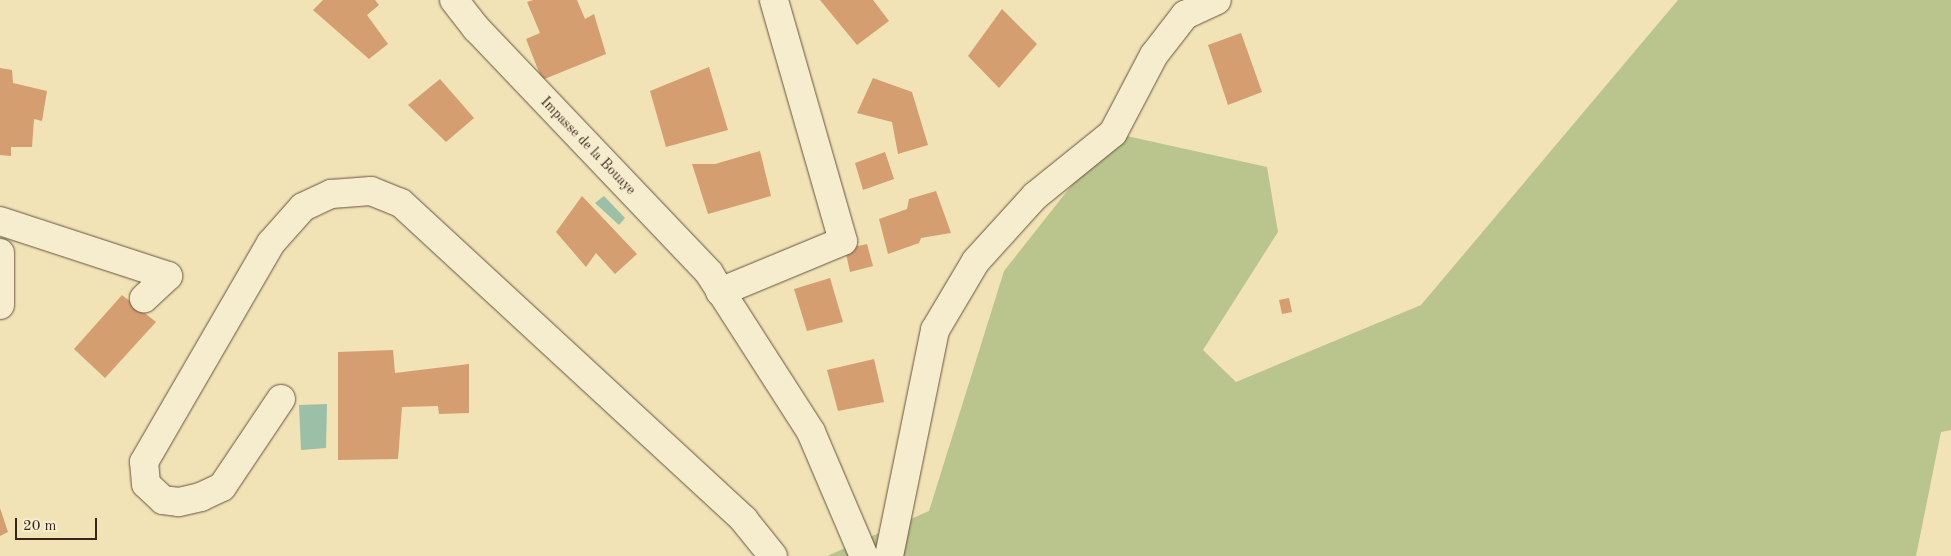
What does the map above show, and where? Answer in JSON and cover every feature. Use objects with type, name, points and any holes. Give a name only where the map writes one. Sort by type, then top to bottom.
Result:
[{"type":"street","name":"Impasse de la Bouaye","points":[[454,0],[476,28],[709,273],[811,432],[864,556]]},
{"type":"street","points":[[720,292],[844,241],[774,0]]},
{"type":"street","points":[[889,556],[935,330],[976,261],[1035,196],[1113,133],[1154,55],[1185,15],[1217,0]]},
{"type":"street","points":[[280,399],[222,487],[201,497],[179,502],[163,500],[146,484],[144,462],[271,243],[303,207],[331,194],[371,191],[401,202],[744,520],[773,556]]},
{"type":"street","points":[[0,221],[168,276],[144,298]]},
{"type":"street","points":[[0,253],[0,305]]},
{"type":"shaded area","points":[[1678,0],[1951,0],[1951,430],[1941,432],[1916,556],[827,556],[929,511],[1004,271],[1113,133],[1267,167],[1278,232],[1203,350],[1236,382],[1421,305]]},
{"type":"shaded area","points":[[604,196],[625,218],[619,225],[595,203]]},
{"type":"shaded area","points":[[327,404],[326,448],[301,450],[299,405]]},
{"type":"building","points":[[323,0],[375,0],[379,5],[367,15],[388,44],[369,59],[313,10]]},
{"type":"building","points":[[533,0],[577,0],[585,19],[594,14],[606,54],[542,80],[526,39],[540,33],[527,2]]},
{"type":"building","points":[[820,0],[873,0],[889,21],[857,45]]},
{"type":"building","points":[[1002,9],[1037,44],[999,88],[968,56]]},
{"type":"building","points":[[1241,33],[1262,92],[1228,105],[1208,45]]},
{"type":"building","points":[[709,67],[728,130],[666,147],[650,91]]},
{"type":"building","points":[[0,68],[12,70],[13,83],[47,91],[42,121],[34,119],[32,147],[11,147],[11,156],[0,155]]},
{"type":"building","points":[[873,78],[912,92],[928,145],[898,154],[892,122],[857,113]]},
{"type":"building","points":[[440,79],[474,118],[446,142],[408,105]]},
{"type":"building","points":[[760,151],[771,196],[708,214],[692,164],[715,164]]},
{"type":"building","points":[[885,152],[894,179],[863,190],[855,163]]},
{"type":"building","points":[[936,191],[951,233],[921,238],[919,243],[888,254],[879,219],[907,209],[909,199]]},
{"type":"building","points":[[582,196],[637,254],[615,274],[596,253],[586,267],[556,232]]},
{"type":"building","points":[[867,244],[873,266],[850,272],[845,249]]},
{"type":"building","points":[[830,278],[843,322],[807,331],[794,289]]},
{"type":"building","points":[[122,295],[156,322],[105,378],[74,349]]},
{"type":"building","points":[[1289,298],[1292,312],[1282,314],[1279,300]]},
{"type":"building","points":[[393,350],[395,373],[469,364],[469,413],[439,414],[438,406],[402,407],[398,459],[338,460],[338,352]]},
{"type":"building","points":[[874,359],[884,402],[838,411],[827,370]]},
{"type":"building","points":[[0,508],[8,532],[0,536]]}]
